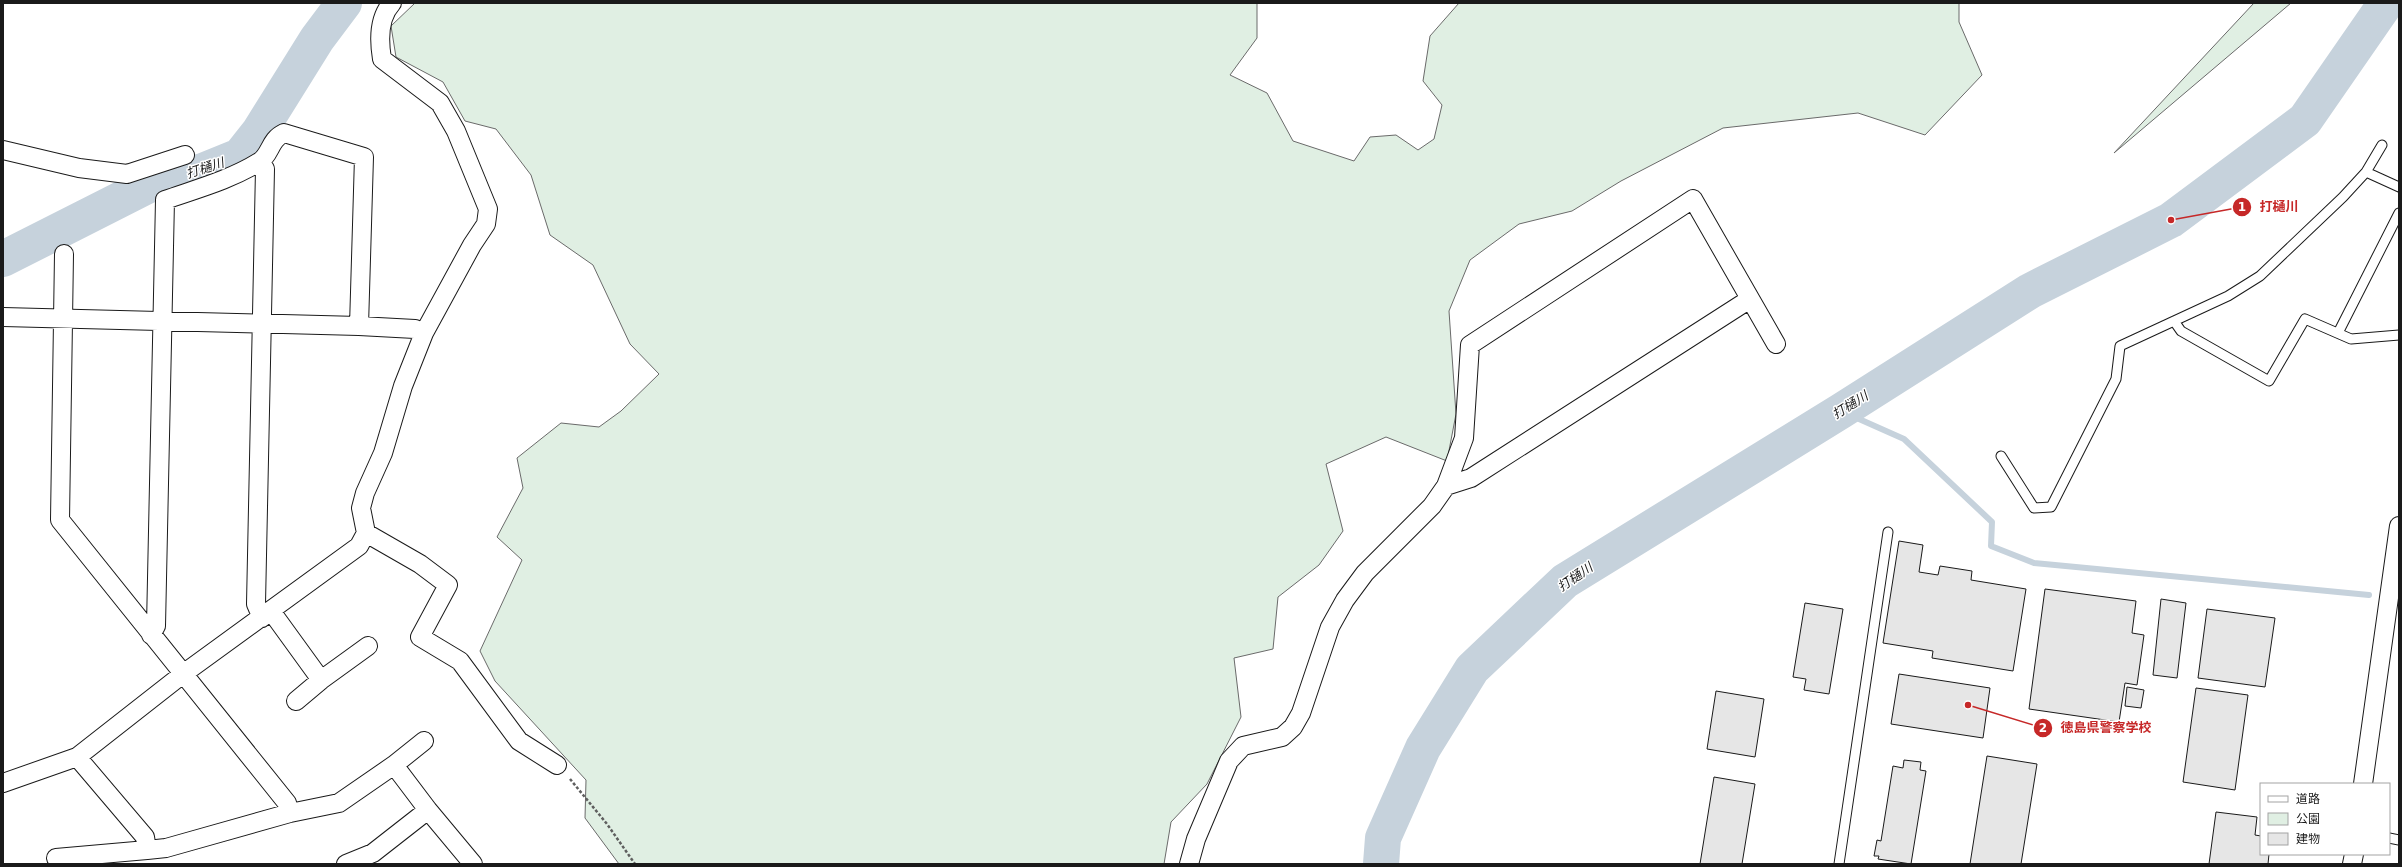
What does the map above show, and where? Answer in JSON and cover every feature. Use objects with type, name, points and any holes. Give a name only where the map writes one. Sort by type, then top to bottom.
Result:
[{"type":"street","points":[[3,783],[78,757],[183,674],[267,615],[359,546],[366,533],[361,508],[365,494],[383,453],[403,386],[424,333],[472,245],[486,224],[488,209],[456,131],[440,103],[382,59],[378,35],[388,8],[392,3]]},
{"type":"street","points":[[151,635],[156,626],[165,200],[229,178],[260,162],[275,137],[284,133],[364,157],[358,326]]},
{"type":"street","points":[[3,150],[79,168],[127,174],[185,155]]},
{"type":"street","points":[[260,162],[265,169],[256,604],[267,615],[321,680]]},
{"type":"street","points":[[1190,864],[1196,839],[1230,761],[1243,746],[1282,737],[1293,727],[1301,713],[1330,627],[1345,600],[1365,573],[1432,506],[1446,486],[1464,438],[1470,345],[1693,199],[1776,344]]},
{"type":"street","points":[[64,254],[60,520],[287,803],[290,813]]},
{"type":"street","points":[[1446,486],[1471,478],[1750,299]]},
{"type":"street","points":[[3,317],[358,326],[415,329],[424,333]]},
{"type":"street","points":[[2363,783],[2399,526]]},
{"type":"street","points":[[366,533],[420,564],[448,585],[420,638],[460,661],[519,741],[557,765]]},
{"type":"street","points":[[296,701],[321,680],[368,646]]},
{"type":"street","points":[[56,858],[166,848],[290,813],[339,803],[424,741]]},
{"type":"street","points":[[78,757],[145,837],[147,850]]},
{"type":"street","points":[[394,764],[428,810],[473,864]]},
{"type":"street","points":[[346,864],[373,852],[428,810]]},
{"type":"lane","points":[[2001,456],[2034,508],[2051,507],[2116,379],[2120,346],[2228,296],[2260,276],[2343,197],[2366,172],[2382,146]]},
{"type":"lane","points":[[2366,172],[2399,187]]},
{"type":"lane","points":[[2338,333],[2399,213]]},
{"type":"lane","points":[[2174,321],[2181,331],[2269,381],[2305,319],[2351,339],[2399,335]]},
{"type":"lane","points":[[1839,864],[1888,532]]},
{"type":"path","points":[[557,765],[607,824],[635,864]]},
{"type":"green space","points":[[415,3],[1257,3],[1257,38],[1230,75],[1267,93],[1293,141],[1354,161],[1370,137],[1396,135],[1418,150],[1434,139],[1442,105],[1423,81],[1430,36],[1459,3],[1959,3],[1959,22],[1982,75],[1925,135],[1858,113],[1723,128],[1621,181],[1572,211],[1519,224],[1470,260],[1449,311],[1456,414],[1447,461],[1386,437],[1326,464],[1343,531],[1319,565],[1278,597],[1273,649],[1234,658],[1241,717],[1207,784],[1171,822],[1164,864],[619,864],[585,818],[586,780],[495,681],[480,651],[522,560],[497,537],[523,488],[517,458],[561,423],[599,427],[621,411],[659,374],[630,344],[593,265],[550,235],[531,175],[496,129],[465,121],[443,82],[396,57],[391,26]]},
{"type":"green space","points":[[2254,3],[2291,3],[2114,153]]},
{"type":"building","points":[[1899,541],[1923,545],[1919,572],[1938,575],[1940,566],[1972,571],[1971,580],[2026,589],[2013,671],[1932,658],[1933,651],[1883,643]]},
{"type":"building","points":[[2045,589],[2136,601],[2132,633],[2144,635],[2137,685],[2125,683],[2119,722],[2029,709]]},
{"type":"building","points":[[2161,599],[2186,603],[2177,678],[2153,675]]},
{"type":"building","points":[[1805,603],[1843,609],[1829,694],[1804,690],[1806,679],[1793,677]]},
{"type":"building","points":[[2207,609],[2275,618],[2265,687],[2198,678]]},
{"type":"building","points":[[1899,674],[1990,688],[1983,738],[1891,724]]},
{"type":"building","points":[[2127,687],[2144,690],[2141,708],[2125,706]]},
{"type":"building","points":[[2196,688],[2248,695],[2235,790],[2183,782]]},
{"type":"building","points":[[1716,691],[1764,699],[1755,757],[1707,749]]},
{"type":"building","points":[[1987,756],[2037,764],[2021,864],[1970,864]]},
{"type":"building","points":[[1904,760],[1921,762],[1920,770],[1926,771],[1911,864],[1878,859],[1879,856],[1874,856],[1877,840],[1881,841],[1893,766],[1903,768]]},
{"type":"building","points":[[1714,777],[1755,784],[1742,864],[1700,864]]},
{"type":"building","points":[[2216,812],[2257,817],[2255,835],[2260,836],[2260,855],[2269,855],[2268,864],[2209,864]]},
{"type":"waterway","name":"打樋川","points":[[3,259],[151,184],[203,171],[240,156],[259,132],[317,39],[344,3]]},
{"type":"waterway","name":"打樋川","points":[[1381,864],[1383,838],[1423,748],[1472,669],[1565,581],[1841,411],[2030,291],[2171,220],[2305,120],[2386,3]]},
{"type":"waterway","points":[[1841,411],[1904,439],[1992,522],[1991,546],[2034,563],[2369,595]]},
{"type":"place","name":"打樋川","points":[[2171,220]]},
{"type":"place","name":"徳島県警察学校","points":[[1968,705]]}]
